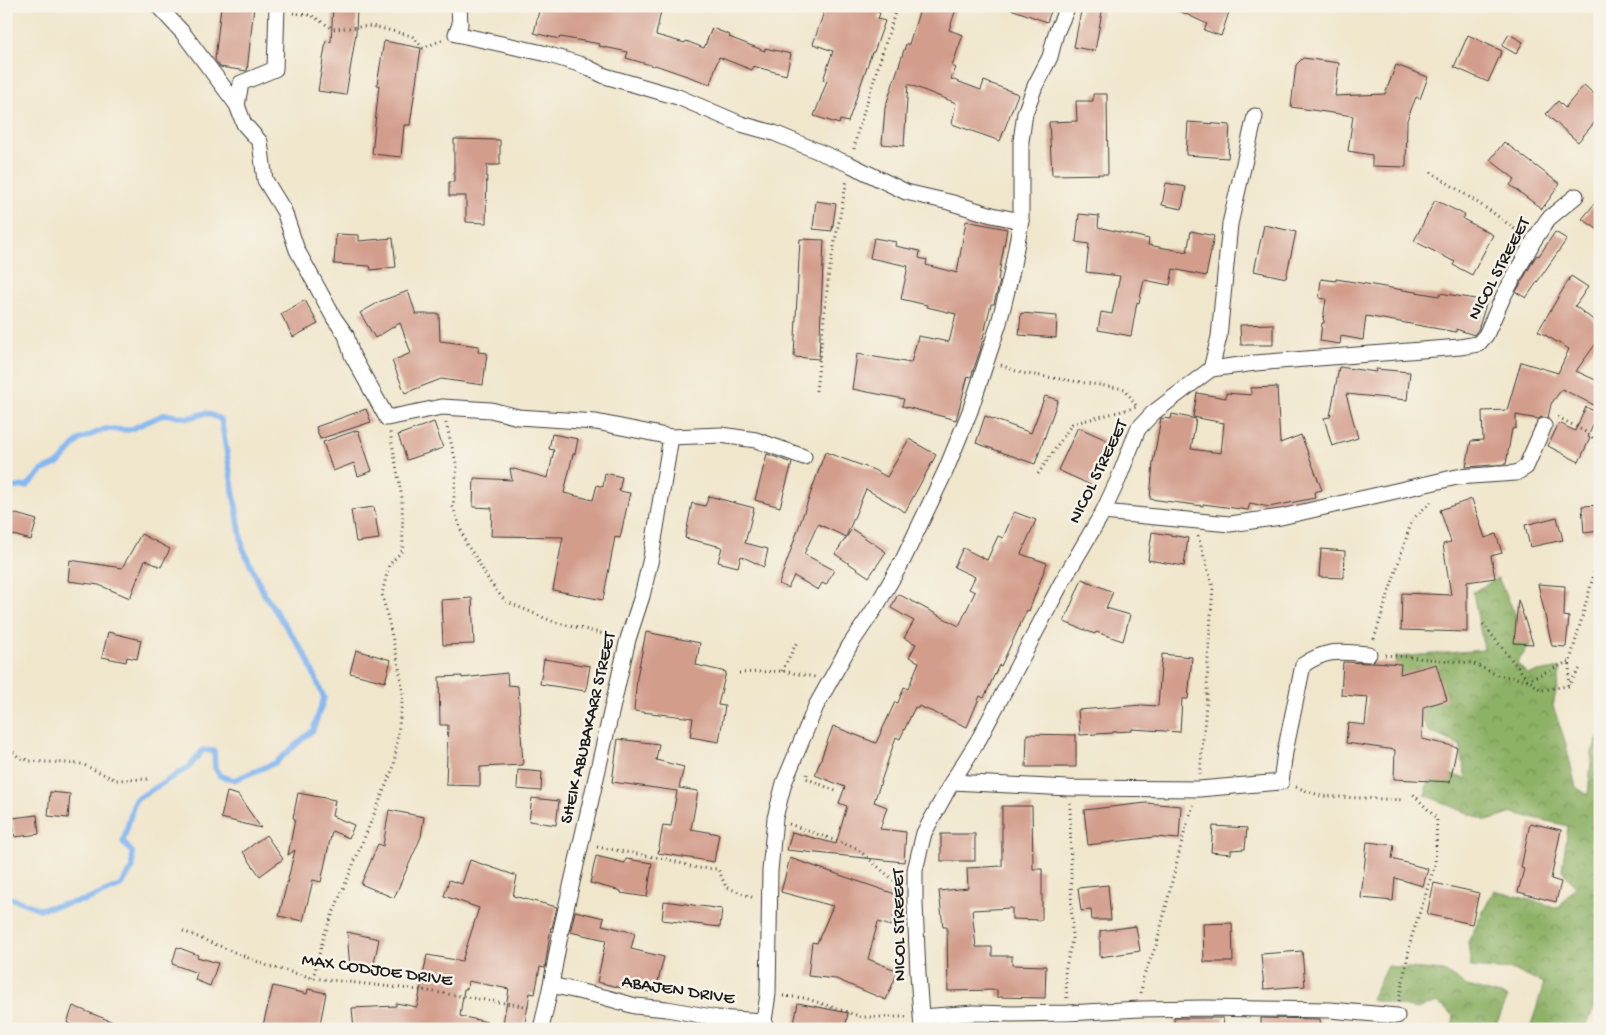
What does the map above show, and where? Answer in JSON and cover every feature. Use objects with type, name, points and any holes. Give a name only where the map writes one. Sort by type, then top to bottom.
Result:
[{"type":"street","points":[[158,6],[183,33],[237,106],[244,124],[260,142],[265,180],[284,211],[297,250],[334,318],[346,335],[352,355],[387,418],[442,407],[491,410],[518,417],[596,422],[671,437],[721,435],[756,440],[804,457]]},
{"type":"street","points":[[459,6],[460,25],[456,34],[543,53],[582,65],[605,76],[678,97],[741,124],[774,133],[850,165],[906,192],[1021,221]]},
{"type":"street","points":[[764,1025],[768,994],[769,903],[775,818],[784,783],[816,706],[829,681],[903,560],[945,472],[970,411],[988,360],[1011,275],[1021,221],[1021,141],[1025,113],[1035,86],[1050,56],[1056,34],[1068,6]]},
{"type":"street","points":[[237,106],[241,83],[275,70],[277,8]]},
{"type":"street","points":[[1211,369],[1219,338],[1230,224],[1255,116]]},
{"type":"street","name":"NICOL STREEET","points":[[922,1023],[918,974],[915,870],[924,833],[952,782],[980,739],[1062,582],[1103,512],[1138,429],[1153,413],[1211,369],[1255,363],[1478,344],[1486,335],[1503,297],[1534,240],[1548,219],[1576,196]]},
{"type":"street","points":[[1103,512],[1230,524],[1280,517],[1457,477],[1516,473],[1526,468],[1544,426]]},
{"type":"street","name":"SHEIK ABUBAKARR STREET","points":[[541,1029],[580,844],[628,639],[642,596],[651,558],[671,437]]},
{"type":"street","points":[[952,782],[1069,788],[1199,789],[1281,782],[1285,752],[1303,665],[1315,657],[1335,651],[1369,654]]},
{"type":"street","name":"ABAJEN DRIVE","points":[[551,985],[635,1006],[667,1009],[764,1025]]},
{"type":"street","points":[[922,1023],[974,1013],[1068,1013],[1205,1008],[1330,1010],[1396,1016]]},
{"type":"path","points":[[816,391],[829,272],[856,134],[897,6]]},
{"type":"path","points":[[277,8],[311,15],[333,29],[372,26],[412,36],[423,48],[456,34]]},
{"type":"path","points":[[1431,172],[1492,212],[1514,229],[1534,240]]},
{"type":"path","points":[[988,360],[1021,373],[1125,389],[1137,407],[1072,424],[1036,477]]},
{"type":"path","points":[[442,407],[457,466],[453,507],[466,544],[489,581],[505,601],[554,622],[628,639]]},
{"type":"path","points":[[1544,426],[1559,417],[1591,435],[1600,449]]},
{"type":"path","points":[[313,978],[324,935],[390,774],[395,756],[403,693],[398,661],[382,594],[389,565],[403,550],[402,498],[387,418]]},
{"type":"path","points":[[1438,496],[1412,520],[1369,654],[1472,663],[1497,675],[1528,680],[1570,660]]},
{"type":"path","points":[[1140,1009],[1143,978],[1157,943],[1182,837],[1199,789],[1213,587],[1193,520]]},
{"type":"path","points":[[1568,686],[1570,660],[1600,552]]},
{"type":"path","points":[[1483,624],[1528,680],[1541,690],[1568,686],[1581,667]]},
{"type":"path","points":[[782,671],[797,642]]},
{"type":"path","points":[[739,673],[782,671],[829,681]]},
{"type":"path","points":[[6,745],[18,757],[30,760],[82,764],[116,780],[150,779]]},
{"type":"path","points":[[808,769],[806,778],[838,792]]},
{"type":"path","points":[[1281,782],[1322,796],[1403,800]]},
{"type":"path","points":[[1068,1013],[1065,971],[1072,940],[1069,788]]},
{"type":"path","points":[[1396,1016],[1411,939],[1435,865],[1438,820],[1413,794]]},
{"type":"path","points":[[775,818],[856,848],[902,887],[915,904]]},
{"type":"path","points":[[580,844],[666,859],[697,868],[718,869],[726,887],[769,903]]},
{"type":"path","name":"MAX CODJOE DRIVE","points":[[183,931],[268,966],[313,978],[428,992],[545,1010]]},
{"type":"path","points":[[768,994],[805,998],[862,1017],[895,1018]]},
{"type":"path","points":[[6,1022],[18,1029]]},
{"type":"green space","points":[[1498,578],[1530,645],[1517,663],[1527,674],[1561,668],[1553,706],[1565,741],[1576,787],[1588,795],[1592,752],[1600,733],[1600,999],[1583,1029],[1530,1029],[1544,983],[1513,970],[1471,967],[1468,942],[1494,890],[1559,908],[1575,886],[1562,870],[1568,826],[1513,813],[1487,821],[1425,795],[1430,768],[1466,779],[1460,745],[1428,731],[1415,702],[1393,690],[1396,657],[1484,650],[1473,592]]},
{"type":"green space","points":[[1387,966],[1444,971],[1466,986],[1508,997],[1494,1029],[1452,1029],[1454,1016],[1438,1003],[1416,1009],[1371,999]]},
{"type":"building","points":[[221,6],[254,6],[247,71],[220,67],[215,60]]},
{"type":"building","points":[[333,6],[357,6],[356,33],[346,95],[318,91],[326,41],[331,42]]},
{"type":"building","points":[[540,6],[662,6],[656,35],[685,43],[686,41],[704,48],[712,28],[765,51],[765,48],[791,54],[786,75],[753,66],[752,70],[719,57],[710,84],[655,65],[626,58],[628,52],[599,46],[600,44],[560,37],[559,39],[534,33]]},
{"type":"building","points":[[826,6],[861,6],[880,13],[878,19],[885,21],[874,52],[872,52],[848,122],[840,120],[839,124],[814,116],[827,81],[823,80],[833,51],[813,44]]},
{"type":"building","points":[[921,6],[957,6],[949,30],[963,35],[952,66],[956,68],[951,79],[981,90],[984,81],[1018,94],[1000,141],[952,124],[956,103],[908,84],[904,146],[882,144],[885,108]]},
{"type":"building","points":[[1009,6],[1053,6],[1047,22],[1008,8]]},
{"type":"building","points":[[1082,6],[1103,6],[1095,51],[1074,47]]},
{"type":"building","points":[[1169,6],[1231,6],[1221,36],[1204,30],[1207,24]]},
{"type":"building","points":[[1509,34],[1523,42],[1516,54],[1502,46]]},
{"type":"building","points":[[1468,35],[1502,51],[1488,82],[1454,67]]},
{"type":"building","points":[[384,41],[421,48],[410,125],[404,125],[401,157],[372,154],[379,85],[377,85]]},
{"type":"building","points":[[1303,58],[1339,63],[1335,96],[1385,94],[1396,65],[1428,77],[1420,99],[1416,97],[1407,120],[1406,167],[1372,166],[1372,155],[1348,151],[1353,116],[1291,107],[1296,65]]},
{"type":"building","points":[[1584,85],[1600,99],[1600,116],[1578,142],[1546,114],[1558,101],[1565,108]]},
{"type":"building","points":[[1093,94],[1107,94],[1108,174],[1052,175],[1049,122],[1077,121],[1076,101],[1093,101]]},
{"type":"building","points":[[1188,122],[1230,125],[1228,158],[1186,155]]},
{"type":"building","points":[[454,139],[500,140],[500,165],[487,165],[486,223],[466,222],[466,196],[449,196],[449,182],[454,182]]},
{"type":"building","points":[[1504,142],[1560,184],[1542,209],[1510,185],[1515,179],[1490,160]]},
{"type":"building","points":[[1166,183],[1186,187],[1182,209],[1162,205]]},
{"type":"building","points":[[1600,197],[1600,231],[1582,219]]},
{"type":"building","points":[[1435,200],[1465,215],[1463,219],[1493,235],[1472,275],[1453,265],[1455,262],[1414,241]]},
{"type":"building","points":[[816,201],[836,204],[832,231],[813,229]]},
{"type":"building","points":[[1079,214],[1099,216],[1098,227],[1149,239],[1148,245],[1187,252],[1191,231],[1214,236],[1206,276],[1173,269],[1170,285],[1144,280],[1139,303],[1137,302],[1131,336],[1098,330],[1101,312],[1112,314],[1120,276],[1086,272],[1089,244],[1076,242]]},
{"type":"building","points":[[966,221],[1007,229],[998,280],[1000,281],[994,304],[991,304],[980,351],[971,377],[968,376],[956,420],[902,406],[904,399],[852,389],[857,354],[911,363],[918,336],[949,342],[956,314],[901,299],[908,266],[870,258],[874,238],[896,242],[895,246],[920,251],[919,258],[927,260],[926,265],[957,273]]},
{"type":"building","points":[[1264,225],[1296,232],[1286,278],[1254,271]]},
{"type":"building","points":[[1555,232],[1567,239],[1526,298],[1516,292],[1534,259],[1537,255],[1539,256]]},
{"type":"building","points":[[336,234],[359,235],[359,241],[393,238],[396,267],[371,270],[370,266],[334,264]]},
{"type":"building","points":[[800,239],[824,240],[819,359],[794,357]]},
{"type":"building","points":[[1571,276],[1588,287],[1575,306],[1600,325],[1600,338],[1576,371],[1600,382],[1600,408],[1562,389],[1551,404],[1548,418],[1542,417],[1538,419],[1516,415],[1516,428],[1512,429],[1506,464],[1466,467],[1471,441],[1483,440],[1482,411],[1507,410],[1521,362],[1558,373],[1569,349],[1538,331]]},
{"type":"building","points":[[1321,279],[1336,281],[1336,279],[1440,296],[1440,293],[1487,301],[1478,330],[1474,335],[1456,329],[1456,332],[1366,316],[1363,340],[1341,336],[1340,344],[1320,341],[1326,299],[1319,298]]},
{"type":"building","points":[[408,291],[416,314],[439,314],[440,341],[479,346],[478,352],[487,353],[483,385],[441,379],[405,393],[392,361],[411,353],[400,323],[375,338],[360,313],[381,301]]},
{"type":"building","points":[[305,300],[318,324],[293,337],[281,314]]},
{"type":"building","points":[[1021,313],[1057,316],[1056,338],[1019,335]]},
{"type":"building","points":[[1273,324],[1273,345],[1241,345],[1240,325]]},
{"type":"building","points":[[1339,367],[1376,372],[1376,369],[1410,372],[1407,400],[1346,394],[1358,438],[1332,446],[1324,418],[1330,417]]},
{"type":"building","points":[[1277,387],[1280,443],[1301,435],[1322,490],[1314,492],[1315,498],[1269,507],[1250,503],[1248,510],[1150,499],[1153,463],[1161,418],[1171,419],[1172,414],[1196,419],[1191,449],[1221,453],[1224,423],[1193,417],[1197,393],[1226,398],[1226,393],[1251,395],[1251,388]]},
{"type":"building","points":[[1045,396],[1058,400],[1035,464],[976,443],[985,416],[1031,433]]},
{"type":"building","points":[[1586,407],[1598,413],[1588,437],[1590,438],[1579,462],[1548,446],[1559,423],[1575,431]]},
{"type":"building","points":[[366,409],[371,422],[320,439],[316,427]]},
{"type":"building","points":[[434,422],[443,448],[407,460],[398,435]]},
{"type":"building","points":[[1078,427],[1113,443],[1093,486],[1058,470]]},
{"type":"building","points":[[358,430],[372,471],[358,476],[354,463],[333,471],[323,442]]},
{"type":"building","points":[[552,434],[578,439],[564,493],[593,500],[597,485],[603,487],[605,473],[622,477],[619,491],[630,493],[620,538],[615,537],[603,600],[553,590],[563,537],[491,536],[492,508],[473,507],[474,478],[512,480],[510,468],[548,478],[554,450],[549,449]]},
{"type":"building","points":[[909,439],[936,455],[905,512],[866,489],[846,537],[818,524],[804,554],[834,570],[826,585],[822,583],[818,590],[794,576],[788,588],[779,584],[825,452],[874,470],[887,477]]},
{"type":"building","points":[[767,454],[792,463],[780,507],[755,500]]},
{"type":"building","points":[[709,496],[754,508],[745,543],[768,549],[764,567],[741,556],[738,567],[718,562],[722,547],[685,538],[692,503],[705,506]]},
{"type":"building","points":[[1472,499],[1485,538],[1496,534],[1502,553],[1491,556],[1495,578],[1467,582],[1467,632],[1401,630],[1402,593],[1451,595],[1443,544],[1451,542],[1440,510]]},
{"type":"building","points":[[1600,505],[1600,531],[1584,533],[1582,506]]},
{"type":"building","points":[[374,507],[379,539],[356,542],[351,510]]},
{"type":"building","points":[[6,511],[37,520],[31,540],[6,533]]},
{"type":"building","points":[[1014,512],[1036,520],[1021,554],[1047,563],[1029,611],[1027,610],[984,698],[980,696],[967,727],[919,706],[918,708],[915,707],[900,739],[896,737],[874,802],[887,807],[880,829],[906,832],[904,862],[787,850],[792,832],[836,844],[847,806],[839,803],[845,787],[815,775],[833,726],[876,743],[895,702],[898,703],[904,687],[908,689],[919,662],[909,657],[916,644],[904,638],[914,621],[891,608],[898,594],[959,626],[975,592],[969,589],[975,577],[954,567],[963,548],[987,560],[998,536],[1003,538]]},
{"type":"building","points":[[1557,517],[1563,540],[1530,547],[1525,525]]},
{"type":"building","points":[[852,529],[886,552],[869,577],[835,554]]},
{"type":"building","points":[[1152,532],[1188,538],[1184,566],[1148,560]]},
{"type":"building","points":[[141,534],[170,549],[161,567],[145,560],[130,598],[99,585],[68,581],[70,560],[122,568]]},
{"type":"building","points":[[1321,549],[1345,551],[1344,578],[1319,577]]},
{"type":"building","points":[[1082,579],[1113,592],[1106,608],[1130,615],[1123,641],[1096,632],[1095,634],[1064,622]]},
{"type":"building","points":[[1538,584],[1565,586],[1564,616],[1569,617],[1566,647],[1552,646]]},
{"type":"building","points":[[472,598],[474,644],[443,645],[441,600]]},
{"type":"building","points":[[1518,600],[1533,644],[1514,643]]},
{"type":"building","points":[[108,632],[141,640],[137,659],[127,657],[126,662],[102,657]]},
{"type":"building","points":[[646,632],[700,643],[696,665],[726,672],[718,705],[725,706],[719,742],[690,737],[693,718],[634,711],[637,677]]},
{"type":"building","points":[[356,650],[391,660],[385,682],[350,673]]},
{"type":"building","points":[[1162,654],[1192,657],[1188,699],[1182,699],[1180,732],[1132,729],[1132,731],[1080,735],[1078,710],[1142,705],[1158,706]]},
{"type":"building","points":[[544,659],[590,666],[586,691],[540,684]]},
{"type":"building","points":[[1343,662],[1401,664],[1400,674],[1436,664],[1447,700],[1423,707],[1422,739],[1457,747],[1450,782],[1394,779],[1395,750],[1346,743],[1348,723],[1365,725],[1368,697],[1341,695]]},
{"type":"building","points":[[507,673],[508,685],[518,686],[523,765],[480,767],[480,786],[446,785],[448,725],[440,725],[439,677],[462,676],[462,678]]},
{"type":"building","points":[[1027,734],[1076,735],[1076,767],[1026,767]]},
{"type":"building","points":[[618,739],[659,744],[656,760],[684,767],[679,788],[698,791],[691,829],[719,834],[714,862],[658,853],[663,825],[671,826],[677,791],[612,782]]},
{"type":"building","points":[[518,770],[542,772],[541,791],[517,789]]},
{"type":"building","points":[[50,792],[70,794],[68,818],[48,816]]},
{"type":"building","points":[[227,792],[238,795],[261,828],[221,818]]},
{"type":"building","points":[[298,793],[335,800],[332,816],[354,825],[349,838],[332,831],[321,882],[313,880],[303,921],[279,916],[295,850],[288,855]]},
{"type":"building","points":[[532,798],[559,801],[556,825],[529,821]]},
{"type":"building","points":[[1146,803],[1181,806],[1179,839],[1155,837],[1088,845],[1084,810]]},
{"type":"building","points":[[1002,806],[1032,806],[1033,869],[1042,869],[1042,920],[1012,919],[1012,908],[972,910],[976,947],[992,947],[992,956],[1012,956],[1012,965],[1046,966],[1045,998],[997,997],[997,990],[948,991],[947,927],[943,927],[939,891],[968,888],[967,868],[1002,866]]},
{"type":"building","points":[[389,810],[424,817],[421,837],[394,898],[361,884],[378,844],[383,846]]},
{"type":"building","points":[[37,815],[39,834],[15,837],[12,818]]},
{"type":"building","points":[[1530,823],[1561,830],[1551,879],[1561,882],[1556,902],[1518,892],[1524,869],[1521,868]]},
{"type":"building","points":[[1213,826],[1247,828],[1245,849],[1231,850],[1231,854],[1211,852]]},
{"type":"building","points":[[941,834],[975,834],[975,861],[941,861]]},
{"type":"building","points":[[266,835],[283,859],[260,876],[243,852]]},
{"type":"building","points":[[1367,842],[1394,845],[1392,859],[1428,869],[1423,886],[1395,878],[1393,901],[1361,898]]},
{"type":"building","points":[[596,856],[625,863],[626,859],[652,863],[647,897],[621,893],[621,891],[590,883]]},
{"type":"building","points":[[790,858],[901,896],[891,926],[878,922],[868,959],[898,971],[886,1000],[836,979],[808,976],[812,942],[817,943],[833,906],[781,892]]},
{"type":"building","points":[[470,860],[517,876],[513,896],[557,907],[551,927],[545,968],[540,967],[535,994],[530,993],[524,1029],[502,1029],[509,989],[468,981],[467,989],[464,989],[460,1016],[487,1022],[487,1029],[393,1029],[393,1027],[354,1029],[352,1008],[396,1006],[396,1003],[417,1007],[427,955],[462,961],[479,908],[444,896],[449,880],[462,884]]},
{"type":"building","points":[[1434,883],[1479,893],[1472,924],[1427,914]]},
{"type":"building","points":[[1108,885],[1111,920],[1092,920],[1091,910],[1081,911],[1078,888]]},
{"type":"building","points":[[664,901],[722,909],[720,927],[662,920]]},
{"type":"building","points":[[575,911],[604,918],[602,925],[635,933],[631,949],[664,957],[655,993],[597,982],[606,940],[570,932]]},
{"type":"building","points":[[1232,923],[1233,962],[1204,962],[1203,924]]},
{"type":"building","points":[[1136,926],[1140,951],[1100,957],[1100,931]]},
{"type":"building","points":[[347,932],[379,939],[372,973],[350,968]]},
{"type":"building","points":[[177,947],[198,955],[197,957],[218,963],[210,986],[195,980],[197,973],[172,964]]},
{"type":"building","points":[[1302,951],[1305,986],[1264,989],[1261,954]]},
{"type":"building","points":[[273,986],[307,994],[308,989],[326,993],[319,1029],[262,1029]]},
{"type":"building","points":[[798,1003],[848,1013],[845,1029],[793,1029]]},
{"type":"building","points":[[73,1006],[128,1029],[81,1029],[67,1023]]},
{"type":"building","points":[[1174,1018],[1223,1018],[1224,1029],[1175,1029]]},
{"type":"building","points":[[1261,1018],[1320,1019],[1321,1029],[1261,1029]]},
{"type":"waterway","points":[[6,488],[27,486],[43,470],[59,463],[79,440],[105,429],[129,430],[165,414],[188,418],[206,413],[221,419],[243,548],[264,594],[306,656],[324,698],[313,730],[275,763],[234,780],[220,776],[215,768],[214,751],[203,750],[189,767],[135,800],[123,842],[132,852],[133,868],[120,886],[86,900],[40,909],[8,897],[6,893]]}]
